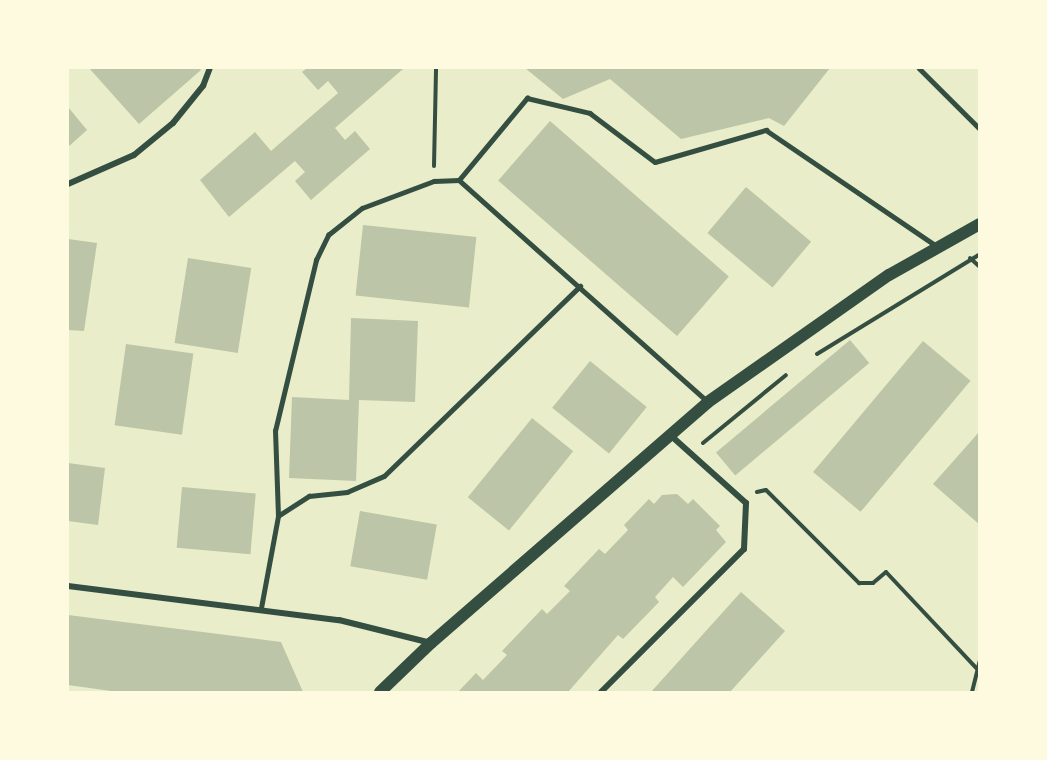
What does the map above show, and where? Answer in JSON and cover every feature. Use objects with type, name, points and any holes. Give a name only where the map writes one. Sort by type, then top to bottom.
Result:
[{"type":"main road","points":[[380,693],[431,643],[708,402],[779,349],[937,246],[980,224]]},
{"type":"street","points":[[68,184],[134,155],[173,123],[203,86],[210,68]]},
{"type":"street","points":[[601,693],[744,549],[746,503],[669,434]]},
{"type":"street","points":[[68,586],[261,608],[339,620],[431,643]]},
{"type":"lane","points":[[919,68],[980,129]]},
{"type":"lane","points":[[459,180],[527,98],[590,113],[655,162],[766,130],[937,246]]},
{"type":"lane","points":[[261,608],[278,516],[275,431],[320,252],[328,235],[362,208],[434,181],[459,180],[708,402]]},
{"type":"lane","points":[[278,516],[309,496],[347,492],[384,476],[580,286]]},
{"type":"path","points":[[434,181],[436,68]]},
{"type":"path","points":[[810,358],[970,258],[980,254]]},
{"type":"path","points":[[970,258],[980,267]]},
{"type":"path","points":[[690,453],[792,370]]},
{"type":"path","points":[[746,503],[758,491],[766,490],[859,583],[873,583],[886,572],[976,668]]},
{"type":"path","points":[[972,693],[976,668],[980,661]]},
{"type":"building","points":[[89,68],[199,68],[201,70],[139,124]]},
{"type":"building","points":[[307,68],[403,69],[335,128],[345,140],[355,131],[370,149],[311,200],[295,181],[305,172],[295,161],[229,217],[200,180],[255,132],[271,151],[338,93],[328,81],[318,90],[302,72]]},
{"type":"building","points":[[525,68],[830,68],[784,126],[769,118],[681,139],[610,79],[563,99]]},
{"type":"building","points":[[68,107],[87,130],[68,147]]},
{"type":"building","points":[[550,121],[729,276],[677,336],[498,181]]},
{"type":"building","points":[[746,187],[811,242],[773,288],[707,233]]},
{"type":"building","points":[[363,225],[476,237],[469,308],[356,296]]},
{"type":"building","points":[[68,239],[97,243],[84,331],[68,330]]},
{"type":"building","points":[[188,258],[251,268],[238,353],[175,343]]},
{"type":"building","points":[[351,318],[418,321],[415,402],[359,400],[356,481],[289,478],[292,397],[349,400]]},
{"type":"building","points":[[850,340],[869,363],[735,475],[716,452]]},
{"type":"building","points":[[923,341],[970,381],[861,512],[813,472]]},
{"type":"building","points":[[126,344],[193,353],[182,435],[115,425]]},
{"type":"building","points":[[590,361],[647,407],[609,454],[552,408]]},
{"type":"building","points":[[532,418],[573,451],[509,531],[468,497]]},
{"type":"building","points":[[980,431],[980,525],[933,484]]},
{"type":"building","points":[[68,463],[105,468],[98,525],[68,521]]},
{"type":"building","points":[[182,487],[256,493],[250,554],[177,548]]},
{"type":"building","points":[[677,494],[688,504],[693,499],[720,526],[716,530],[726,542],[683,587],[673,577],[655,597],[659,602],[623,639],[618,635],[568,692],[458,692],[476,673],[483,680],[507,655],[502,651],[542,609],[547,614],[570,591],[564,586],[599,549],[605,554],[628,530],[624,525],[649,499],[654,504],[662,495]]},
{"type":"building","points":[[360,511],[437,525],[427,580],[350,566]]},
{"type":"building","points":[[741,592],[785,631],[730,692],[651,692]]},
{"type":"building","points":[[68,615],[281,642],[303,692],[111,691],[68,685]]}]
